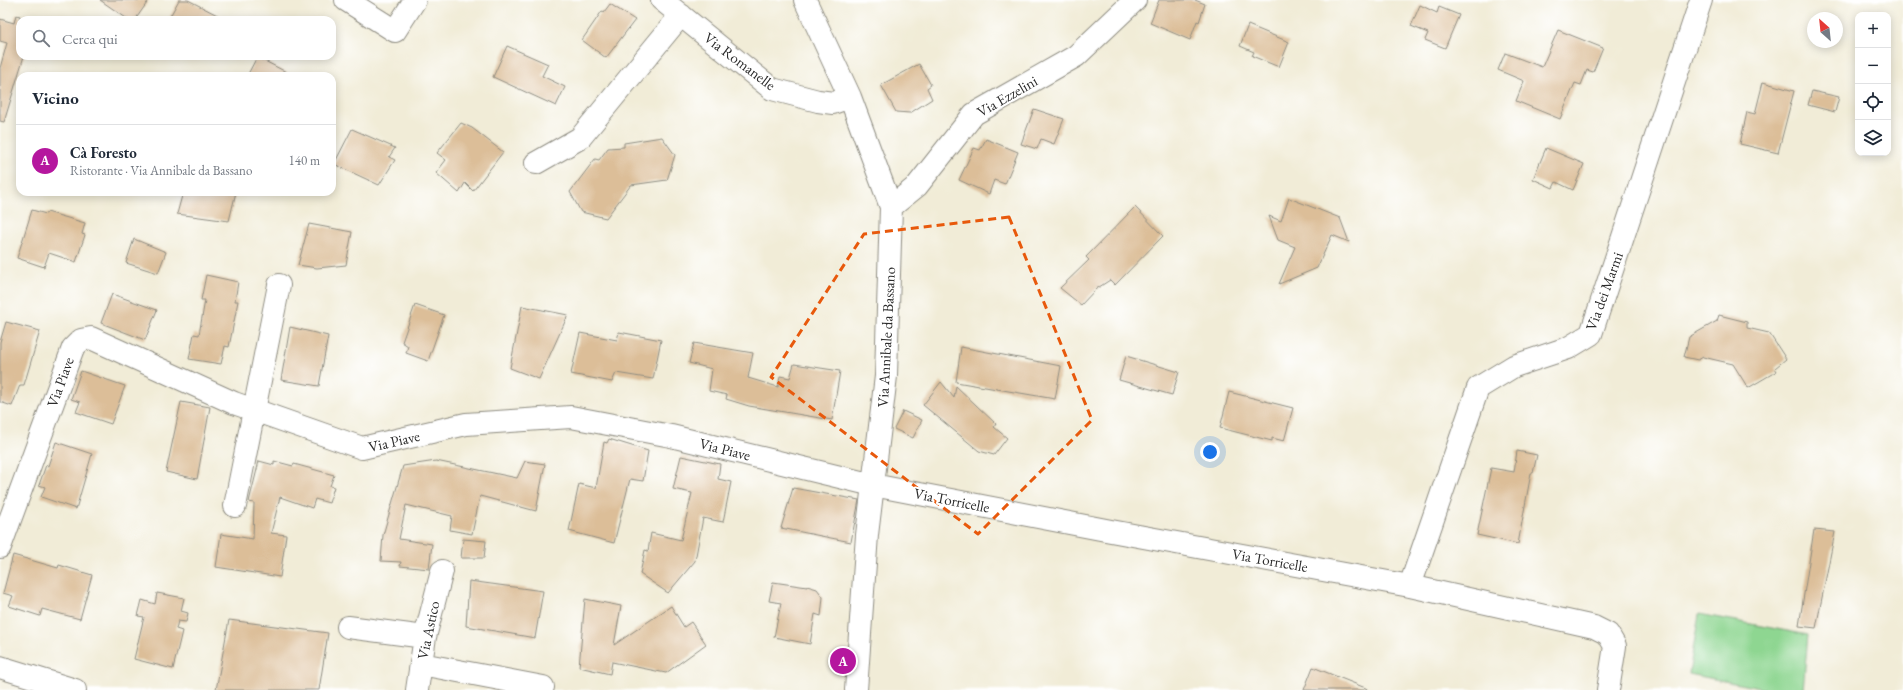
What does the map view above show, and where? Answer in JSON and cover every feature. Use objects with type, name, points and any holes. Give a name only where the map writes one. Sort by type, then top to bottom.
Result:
[{"type":"street","points":[[346,0],[395,31],[415,0]]},
{"type":"street","name":"Via Romanelle","points":[[662,0],[772,89],[818,101],[833,103],[850,97]]},
{"type":"street","name":"Via Annibale da Bassano","points":[[805,0],[850,97],[891,207],[886,376],[867,535],[856,690]]},
{"type":"street","name":"Via Ezzelini","points":[[891,207],[917,186],[974,114],[1076,56],[1135,0]]},
{"type":"street","name":"Via dei Marmi","points":[[1410,586],[1478,388],[1514,366],[1568,348],[1591,334],[1701,0]]},
{"type":"street","points":[[536,163],[580,138],[681,15]]},
{"type":"street","points":[[235,506],[279,285]]},
{"type":"street","name":"Via Piave","points":[[0,547],[73,348],[81,340],[91,338],[234,403],[362,448],[466,424],[571,417],[671,436],[873,485]]},
{"type":"street","name":"Via Torricelle","points":[[873,485],[1111,531],[1410,586],[1594,627],[1608,634],[1615,646],[1608,690]]},
{"type":"street","name":"Via Astico","points":[[417,690],[425,637],[442,571]]},
{"type":"street","points":[[348,627],[425,637]]},
{"type":"street","points":[[421,664],[543,687]]},
{"type":"street","points":[[0,667],[75,690]]},
{"type":"highlighted area","points":[[1009,217],[1092,420],[978,534],[771,377],[864,234]]},
{"type":"green space","points":[[1699,614],[1808,635],[1803,690],[1769,690],[1689,674]]},
{"type":"building","points":[[100,0],[149,0],[138,16],[123,16]]},
{"type":"building","points":[[179,0],[188,0],[219,16],[170,16]]},
{"type":"building","points":[[1159,0],[1195,0],[1205,4],[1199,22],[1197,21],[1190,40],[1150,23]]},
{"type":"building","points":[[610,4],[635,20],[606,58],[582,40],[602,11],[604,12]]},
{"type":"building","points":[[1420,5],[1437,13],[1439,7],[1459,15],[1445,48],[1425,40],[1428,33],[1411,26]]},
{"type":"building","points":[[16,15],[20,16],[16,16],[16,60],[23,60],[19,72],[16,72],[16,82],[4,122],[0,121],[0,68],[7,43],[0,41],[0,19],[14,23]]},
{"type":"building","points":[[1248,25],[1289,42],[1279,67],[1252,56],[1254,52],[1240,46]]},
{"type":"building","points":[[1558,30],[1603,48],[1593,72],[1587,70],[1581,85],[1575,83],[1560,119],[1516,101],[1524,81],[1498,70],[1505,53],[1542,67]]},
{"type":"building","points":[[507,46],[548,64],[542,76],[565,87],[556,106],[493,77]]},
{"type":"building","points":[[255,60],[263,60],[286,72],[249,72]]},
{"type":"building","points":[[919,64],[931,85],[927,88],[932,99],[910,113],[896,112],[881,85]]},
{"type":"building","points":[[1763,82],[1794,91],[1778,153],[1740,144],[1747,112],[1755,114]]},
{"type":"building","points":[[1812,91],[1839,97],[1835,112],[1808,105]]},
{"type":"building","points":[[1034,109],[1064,119],[1054,144],[1041,139],[1037,149],[1021,144]]},
{"type":"building","points":[[461,123],[472,128],[503,152],[473,191],[465,183],[459,193],[436,173],[446,160],[437,153]]},
{"type":"building","points":[[352,129],[395,148],[389,157],[395,160],[379,185],[336,165],[336,160]]},
{"type":"building","points":[[662,137],[675,155],[667,180],[631,185],[606,218],[581,212],[570,192],[595,159],[599,160],[608,148],[624,147],[624,143]]},
{"type":"building","points":[[986,139],[1018,152],[1005,184],[994,180],[989,194],[959,180],[974,148],[980,150]]},
{"type":"building","points":[[1546,148],[1584,164],[1573,190],[1556,182],[1553,188],[1533,179]]},
{"type":"building","points":[[182,196],[235,196],[229,221],[177,214]]},
{"type":"building","points":[[1289,198],[1340,218],[1349,242],[1332,235],[1317,268],[1279,284],[1295,247],[1278,240],[1269,216],[1281,221]]},
{"type":"building","points":[[1135,207],[1163,236],[1115,285],[1110,280],[1096,289],[1081,305],[1060,288],[1089,260],[1086,257]]},
{"type":"building","points":[[32,210],[46,214],[47,212],[85,223],[82,234],[85,235],[76,262],[49,253],[44,267],[17,258]]},
{"type":"building","points":[[309,224],[352,232],[346,265],[317,268],[298,265]]},
{"type":"building","points":[[134,239],[166,252],[158,273],[126,263]]},
{"type":"building","points":[[206,275],[238,282],[235,301],[238,301],[229,347],[225,346],[221,364],[189,359],[194,334],[199,335],[205,300],[201,300]]},
{"type":"building","points":[[112,294],[157,310],[145,340],[101,323]]},
{"type":"building","points":[[415,305],[444,315],[428,361],[406,353],[408,346],[402,342]]},
{"type":"building","points":[[522,306],[568,315],[539,379],[510,368]]},
{"type":"building","points":[[1719,315],[1747,322],[1747,328],[1769,333],[1786,359],[1775,368],[1777,371],[1748,388],[1733,364],[1703,357],[1698,360],[1684,357],[1689,337],[1717,321]]},
{"type":"building","points":[[6,322],[40,331],[24,385],[20,385],[12,406],[0,402],[0,342]]},
{"type":"building","points":[[290,327],[328,336],[319,386],[281,380]]},
{"type":"building","points":[[619,332],[661,340],[653,379],[616,373],[612,382],[571,374],[580,333],[617,340]]},
{"type":"building","points":[[694,343],[753,353],[748,378],[778,387],[780,376],[790,378],[794,364],[840,371],[832,420],[749,406],[726,399],[727,395],[709,391],[712,369],[689,363]]},
{"type":"building","points":[[961,347],[1061,366],[1055,399],[956,382]]},
{"type":"building","points":[[1126,356],[1179,372],[1172,395],[1119,380]]},
{"type":"building","points":[[81,371],[125,386],[111,424],[76,412],[80,402],[71,399]]},
{"type":"building","points":[[941,382],[954,398],[956,386],[996,424],[994,427],[1007,438],[994,455],[979,451],[923,405]]},
{"type":"building","points":[[1229,392],[1293,408],[1284,441],[1272,438],[1272,441],[1220,428]]},
{"type":"building","points":[[181,402],[210,407],[197,479],[166,472]]},
{"type":"building","points":[[903,411],[922,420],[913,438],[894,429]]},
{"type":"building","points":[[609,439],[648,451],[643,481],[630,479],[614,543],[569,531],[579,484],[596,488],[604,442],[607,443]]},
{"type":"building","points":[[56,442],[92,454],[76,509],[41,497],[45,487],[39,485],[46,465],[48,466]]},
{"type":"building","points":[[1517,451],[1537,455],[1533,473],[1531,473],[1518,544],[1477,535],[1491,468],[1514,472]]},
{"type":"building","points":[[681,456],[720,464],[718,479],[731,482],[723,522],[703,518],[695,561],[668,593],[640,574],[645,550],[648,551],[651,533],[681,540],[692,493],[673,489]]},
{"type":"building","points":[[259,461],[274,465],[274,461],[293,466],[294,464],[334,475],[330,486],[334,487],[329,503],[315,499],[312,508],[280,497],[271,533],[286,535],[280,577],[216,567],[221,534],[253,539],[254,503],[249,502]]},
{"type":"building","points":[[436,461],[517,478],[525,461],[545,464],[536,511],[480,496],[472,534],[450,530],[452,516],[406,505],[399,539],[432,544],[429,569],[400,566],[401,562],[381,561],[383,535],[403,466]]},
{"type":"building","points":[[793,488],[859,500],[851,542],[781,528]]},
{"type":"building","points":[[1814,530],[1835,532],[1816,628],[1799,626]]},
{"type":"building","points":[[463,539],[486,541],[484,558],[461,558]]},
{"type":"building","points":[[13,555],[58,568],[59,565],[92,575],[80,619],[42,609],[40,616],[9,606],[13,596],[3,593]]},
{"type":"building","points":[[469,581],[543,591],[535,638],[466,626]]},
{"type":"building","points":[[773,582],[807,586],[817,589],[823,597],[821,616],[815,614],[810,644],[774,637],[781,603],[769,601]]},
{"type":"building","points":[[157,593],[184,598],[181,611],[188,613],[186,622],[178,621],[176,629],[182,631],[173,669],[134,659],[144,617],[138,616],[142,600],[155,604]]},
{"type":"building","points":[[585,599],[621,606],[614,645],[671,606],[684,627],[691,622],[706,644],[666,673],[612,662],[610,674],[579,667]]},
{"type":"building","points":[[229,620],[328,633],[319,690],[216,690]]},
{"type":"building","points":[[1313,667],[1368,689],[1368,690],[1304,690]]},
{"type":"place","name":"Cà Foresto","points":[[843,661]]}]
